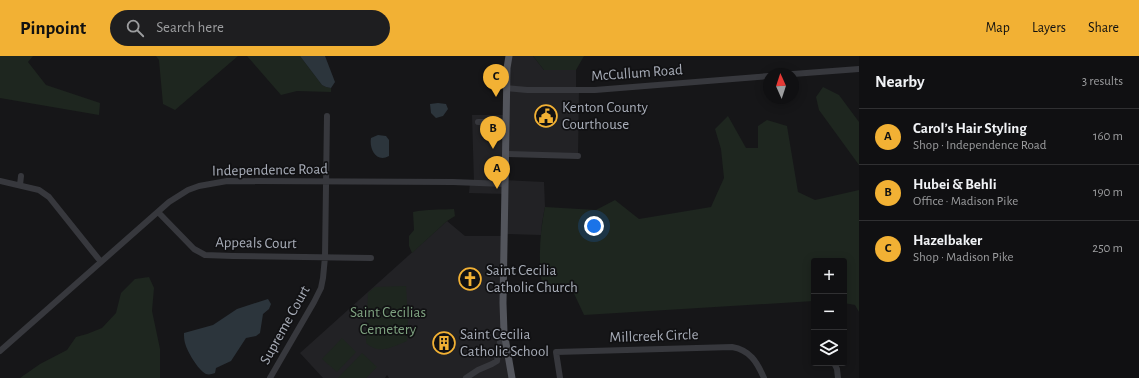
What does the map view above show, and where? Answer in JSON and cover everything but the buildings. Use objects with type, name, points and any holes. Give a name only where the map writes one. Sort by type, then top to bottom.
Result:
[{"type":"main road","points":[[509,56],[506,88],[503,320],[512,378]]},
{"type":"street","points":[[799,74],[859,69]]},
{"type":"street","name":"McCullum Road","points":[[506,88],[527,90],[595,90],[763,76]]},
{"type":"street","name":"Supreme Court","points":[[270,378],[321,288],[325,258],[327,116]]},
{"type":"street","points":[[478,122],[506,122]]},
{"type":"street","points":[[506,154],[578,156]]},
{"type":"street","points":[[20,185],[21,176]]},
{"type":"street","name":"Independence Road","points":[[0,351],[169,202],[188,190],[210,183],[233,180],[505,184]]},
{"type":"street","points":[[0,181],[39,190],[45,193],[101,262]]},
{"type":"street","name":"Appeals Court","points":[[158,212],[194,249],[205,255],[371,258]]},
{"type":"street","points":[[466,378],[497,360],[500,342],[506,341]]},
{"type":"street","name":"Millcreek Circle","points":[[560,378],[556,352],[732,346],[744,350],[751,355],[764,378]]},
{"type":"street","points":[[835,366],[838,378]]},
{"type":"shaded area","points":[[300,56],[325,56],[335,82],[331,88],[322,85]]},
{"type":"shaded area","points":[[509,56],[533,56],[544,70],[576,70],[576,90],[579,90],[578,156],[508,154],[505,180],[544,182],[545,207],[541,235],[504,234],[505,194],[469,193],[470,183],[474,183],[472,115],[506,115]]},
{"type":"shaded area","points":[[430,104],[446,104],[448,109],[443,116],[436,118],[431,113]]},
{"type":"shaded area","points":[[378,135],[386,136],[389,140],[389,156],[384,158],[380,158],[374,154],[372,150],[371,138]]},
{"type":"shaded area","points":[[447,221],[465,236],[504,236],[503,303],[512,378],[389,378],[387,375],[385,378],[323,378],[300,353]]},
{"type":"shaded area","points":[[268,299],[271,304],[269,309],[263,314],[260,333],[256,336],[246,338],[231,361],[216,368],[215,373],[206,374],[203,372],[196,365],[188,351],[184,333],[213,325],[237,309]]},
{"type":"green space","points":[[0,56],[33,56],[28,62],[46,85],[100,103],[99,115],[0,98]]},
{"type":"green space","points":[[156,56],[238,56],[175,110],[163,104],[159,60]]},
{"type":"green space","points":[[247,56],[300,56],[322,85],[331,88],[331,92],[297,91],[281,95]]},
{"type":"green space","points":[[533,56],[584,56],[576,70],[544,70]]},
{"type":"green space","points":[[823,87],[839,95],[859,122],[859,165],[819,110],[816,97]]},
{"type":"green space","points":[[728,116],[746,148],[758,148],[758,126],[767,120],[787,126],[798,192],[815,200],[859,190],[859,312],[855,305],[847,304],[847,258],[811,258],[811,301],[584,315],[571,287],[542,284],[540,245],[545,207],[596,210],[615,200],[639,219],[711,207],[724,178],[721,149],[715,129]]},
{"type":"green space","points":[[454,209],[455,216],[447,221],[412,253],[409,246],[409,236],[414,230],[413,212]]},
{"type":"green space","points":[[149,277],[154,288],[152,311],[160,349],[160,378],[20,378],[40,364],[67,350],[76,337],[102,328],[116,313],[121,293],[135,279]]},
{"type":"green space","name":"Saint Cecilias Cemetery","points":[[406,286],[408,320],[407,341],[386,349],[376,349],[371,347],[366,343],[368,293],[375,287]]},
{"type":"green space","points":[[342,338],[356,352],[337,372],[322,359]]},
{"type":"green space","points":[[362,353],[377,367],[366,378],[338,378]]},
{"type":"place","name":"Hazelbaker","points":[[496,97]]},
{"type":"place","name":"Kenton County Courthouse","points":[[546,116]]},
{"type":"place","name":"Hubei & Behli","points":[[493,149]]},
{"type":"place","name":"Carol’s Hair Styling","points":[[497,189]]},
{"type":"place","name":"Saint Cecilia Catholic Church","points":[[470,279]]},
{"type":"place","name":"Saint Cecilia Catholic School","points":[[444,343]]}]
